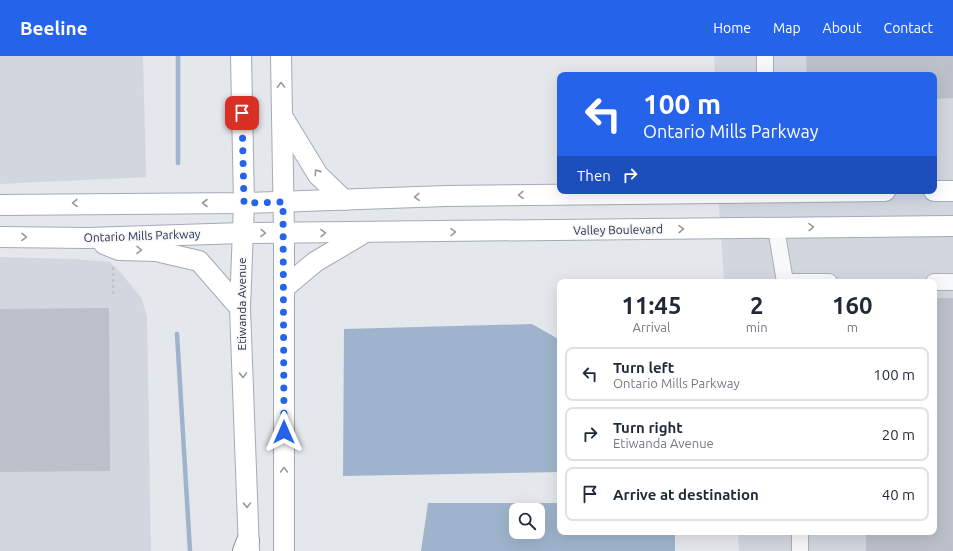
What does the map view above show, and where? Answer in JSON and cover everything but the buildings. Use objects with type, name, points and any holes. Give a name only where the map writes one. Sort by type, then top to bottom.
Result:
[{"type":"main road","name":"Etiwanda Avenue","points":[[241,56],[244,203],[240,308],[247,548]]},
{"type":"main road","points":[[281,56],[284,234],[284,551]]},
{"type":"main road","points":[[281,114],[318,175],[344,200]]},
{"type":"main road","points":[[937,191],[953,190]]},
{"type":"main road","points":[[0,205],[244,203],[464,196],[632,194]]},
{"type":"main road","points":[[0,216],[18,216],[37,204]]},
{"type":"main road","name":"Valley Boulevard","points":[[284,234],[953,226]]},
{"type":"main road","points":[[284,288],[315,262],[364,232]]},
{"type":"main road","name":"Ontario Mills Parkway","points":[[0,237],[88,238],[242,233],[284,234]]},
{"type":"main road","points":[[88,238],[119,250],[156,251],[199,261],[240,308]]},
{"type":"lane","points":[[765,56],[765,72]]},
{"type":"lane","points":[[776,228],[784,279]]},
{"type":"lane","points":[[937,282],[953,282]]},
{"type":"lane","points":[[800,535],[800,551]]},
{"type":"path","points":[[113,260],[113,294]]},
{"type":"shaded area","points":[[0,56],[143,56],[146,177],[0,184]]},
{"type":"shaded area","points":[[714,56],[953,56],[953,551],[739,551],[738,535],[937,535],[937,279],[724,279],[718,194],[937,194],[937,72],[715,72]]},
{"type":"shaded area","points":[[0,257],[73,259],[110,262],[142,299],[147,316],[151,551],[0,551]]},
{"type":"water","points":[[532,324],[557,338],[557,472],[343,476],[344,329]]},
{"type":"water","points":[[428,503],[509,503],[509,539],[545,539],[545,503],[557,503],[557,535],[675,535],[675,551],[421,551]]},
{"type":"waterway","points":[[178,56],[178,163]]},
{"type":"waterway","points":[[177,334],[190,551]]},
{"type":"route","points":[[242,113],[244,203],[283,202],[284,432]]}]
